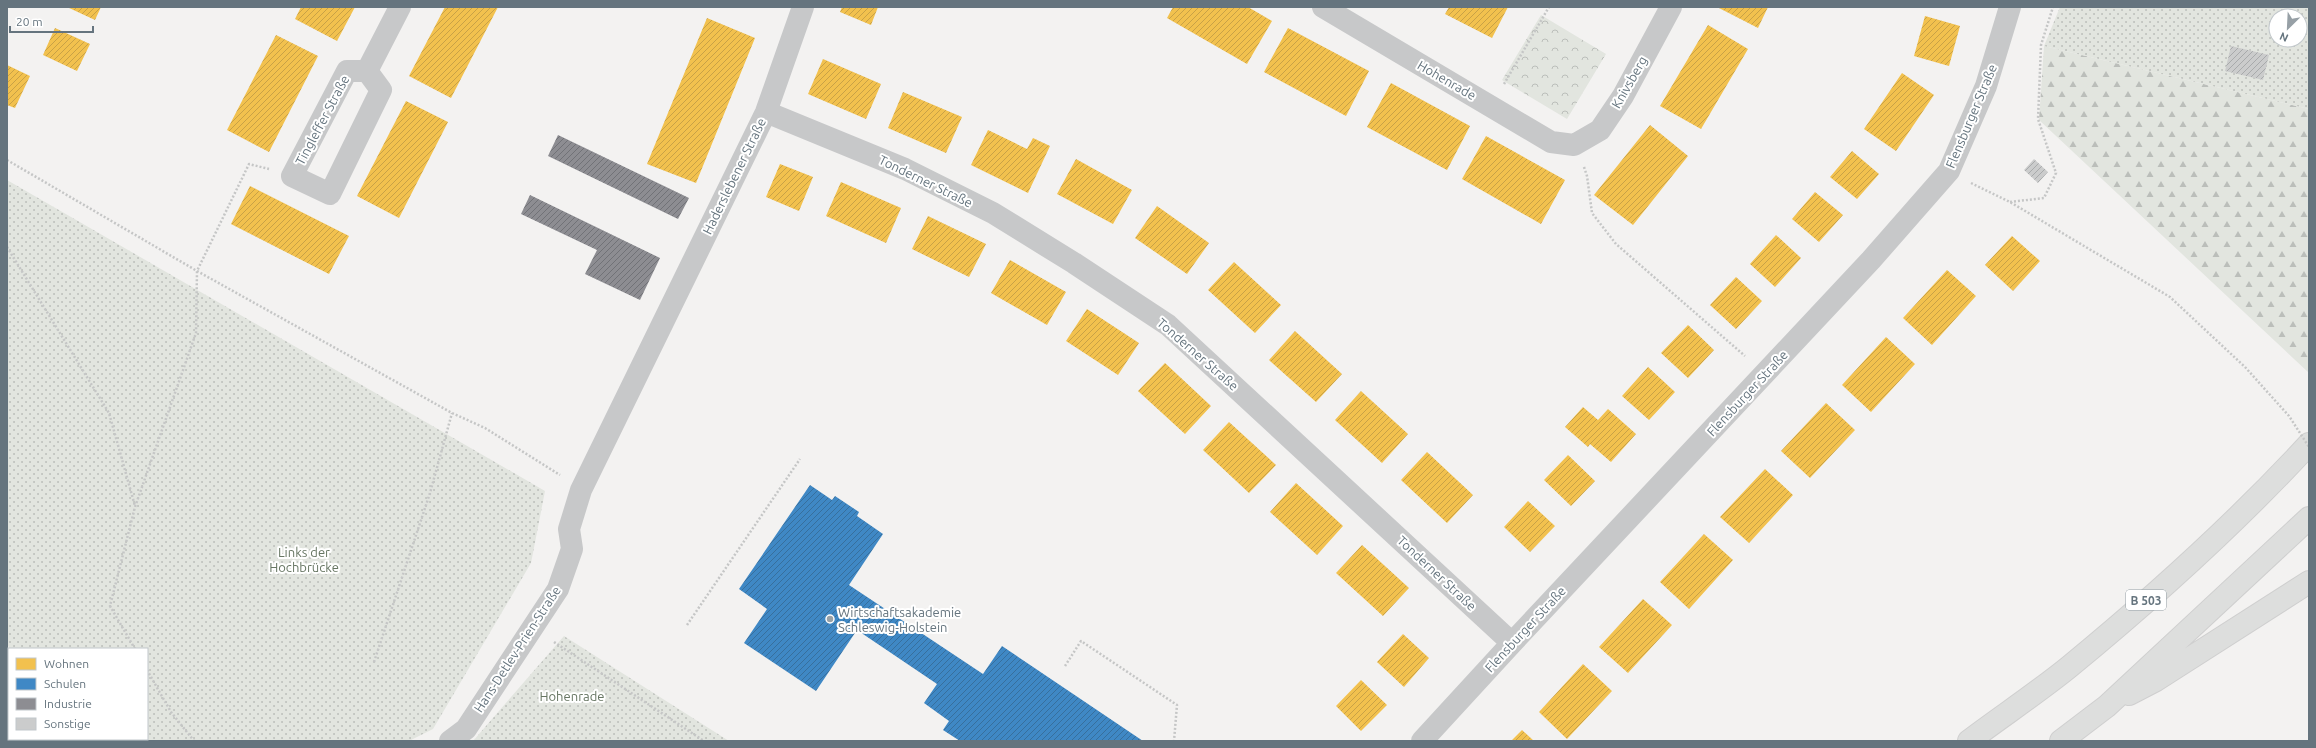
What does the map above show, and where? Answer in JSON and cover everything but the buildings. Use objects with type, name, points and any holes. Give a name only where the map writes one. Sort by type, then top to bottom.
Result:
[{"type":"highway","name":"B 503","points":[[1969,741],[2068,667],[2187,564],[2278,478],[2309,444]]},
{"type":"highway","points":[[2061,741],[2106,706],[2309,518]]},
{"type":"highway","points":[[2106,706],[2156,680],[2309,582]]},
{"type":"street","name":"Tingleffer Straße","points":[[367,71],[400,7]]},
{"type":"street","name":"Haderslebener Straße","points":[[572,549],[569,529],[581,490],[766,112],[803,7]]},
{"type":"street","name":"Hohenrade","points":[[1323,7],[1492,105],[1551,142],[1574,145]]},
{"type":"street","name":"Knivsberg","points":[[1574,145],[1600,130],[1623,96],[1671,7]]},
{"type":"street","name":"Flensburger Straße","points":[[1422,741],[1512,642],[1871,260],[1949,171],[1986,86],[2002,41],[2010,7]]},
{"type":"street","name":"Tingleffer Straße","points":[[347,71],[367,71],[381,90],[330,194],[292,176],[347,71]]},
{"type":"street","name":"Tonderner Straße","points":[[766,112],[905,169],[993,213],[1074,263],[1168,325],[1512,642]]},
{"type":"street","name":"Hans-Detlev-Prien-Straße","points":[[450,741],[466,729],[558,589],[572,549]]},
{"type":"path","points":[[1492,105],[1549,7]]},
{"type":"path","points":[[2010,202],[2044,198],[2056,173],[2038,119],[2041,45],[2053,7]]},
{"type":"path","points":[[1574,145],[1587,176],[1592,213],[1616,244],[1726,339]]},
{"type":"path","points":[[7,160],[197,271],[452,413],[485,428],[538,459],[581,490]]},
{"type":"path","points":[[134,648],[110,606],[135,507],[196,333],[197,271],[249,164],[292,176]]},
{"type":"path","points":[[1949,171],[2010,202],[2170,297],[2245,367],[2289,416],[2309,447]]},
{"type":"path","points":[[7,247],[110,412],[135,507]]},
{"type":"path","points":[[374,662],[430,493],[452,413]]},
{"type":"path","points":[[687,625],[800,459]]},
{"type":"path","points":[[532,627],[704,741]]},
{"type":"path","points":[[1065,666],[1081,641],[1177,705],[1174,741]]},
{"type":"path","points":[[148,672],[172,712],[194,741]]},
{"type":"green space","points":[[2060,7],[2309,7],[2309,109],[2044,46]]},
{"type":"green space","points":[[1541,15],[1606,54],[1567,119],[1502,80]]},
{"type":"green space","points":[[2044,46],[2309,109],[2309,373],[2039,120]]},
{"type":"green space","name":"Links der Hochbrücke","points":[[7,180],[545,491],[531,563],[433,729],[409,741],[65,741],[148,740],[148,648],[9,648],[7,644]]},
{"type":"green space","name":"Hohenrade","points":[[564,636],[729,741],[473,741]]},
{"type":"place","name":"Wirtschaftsakademie Schleswig-Holstein","points":[[830,619]]}]
